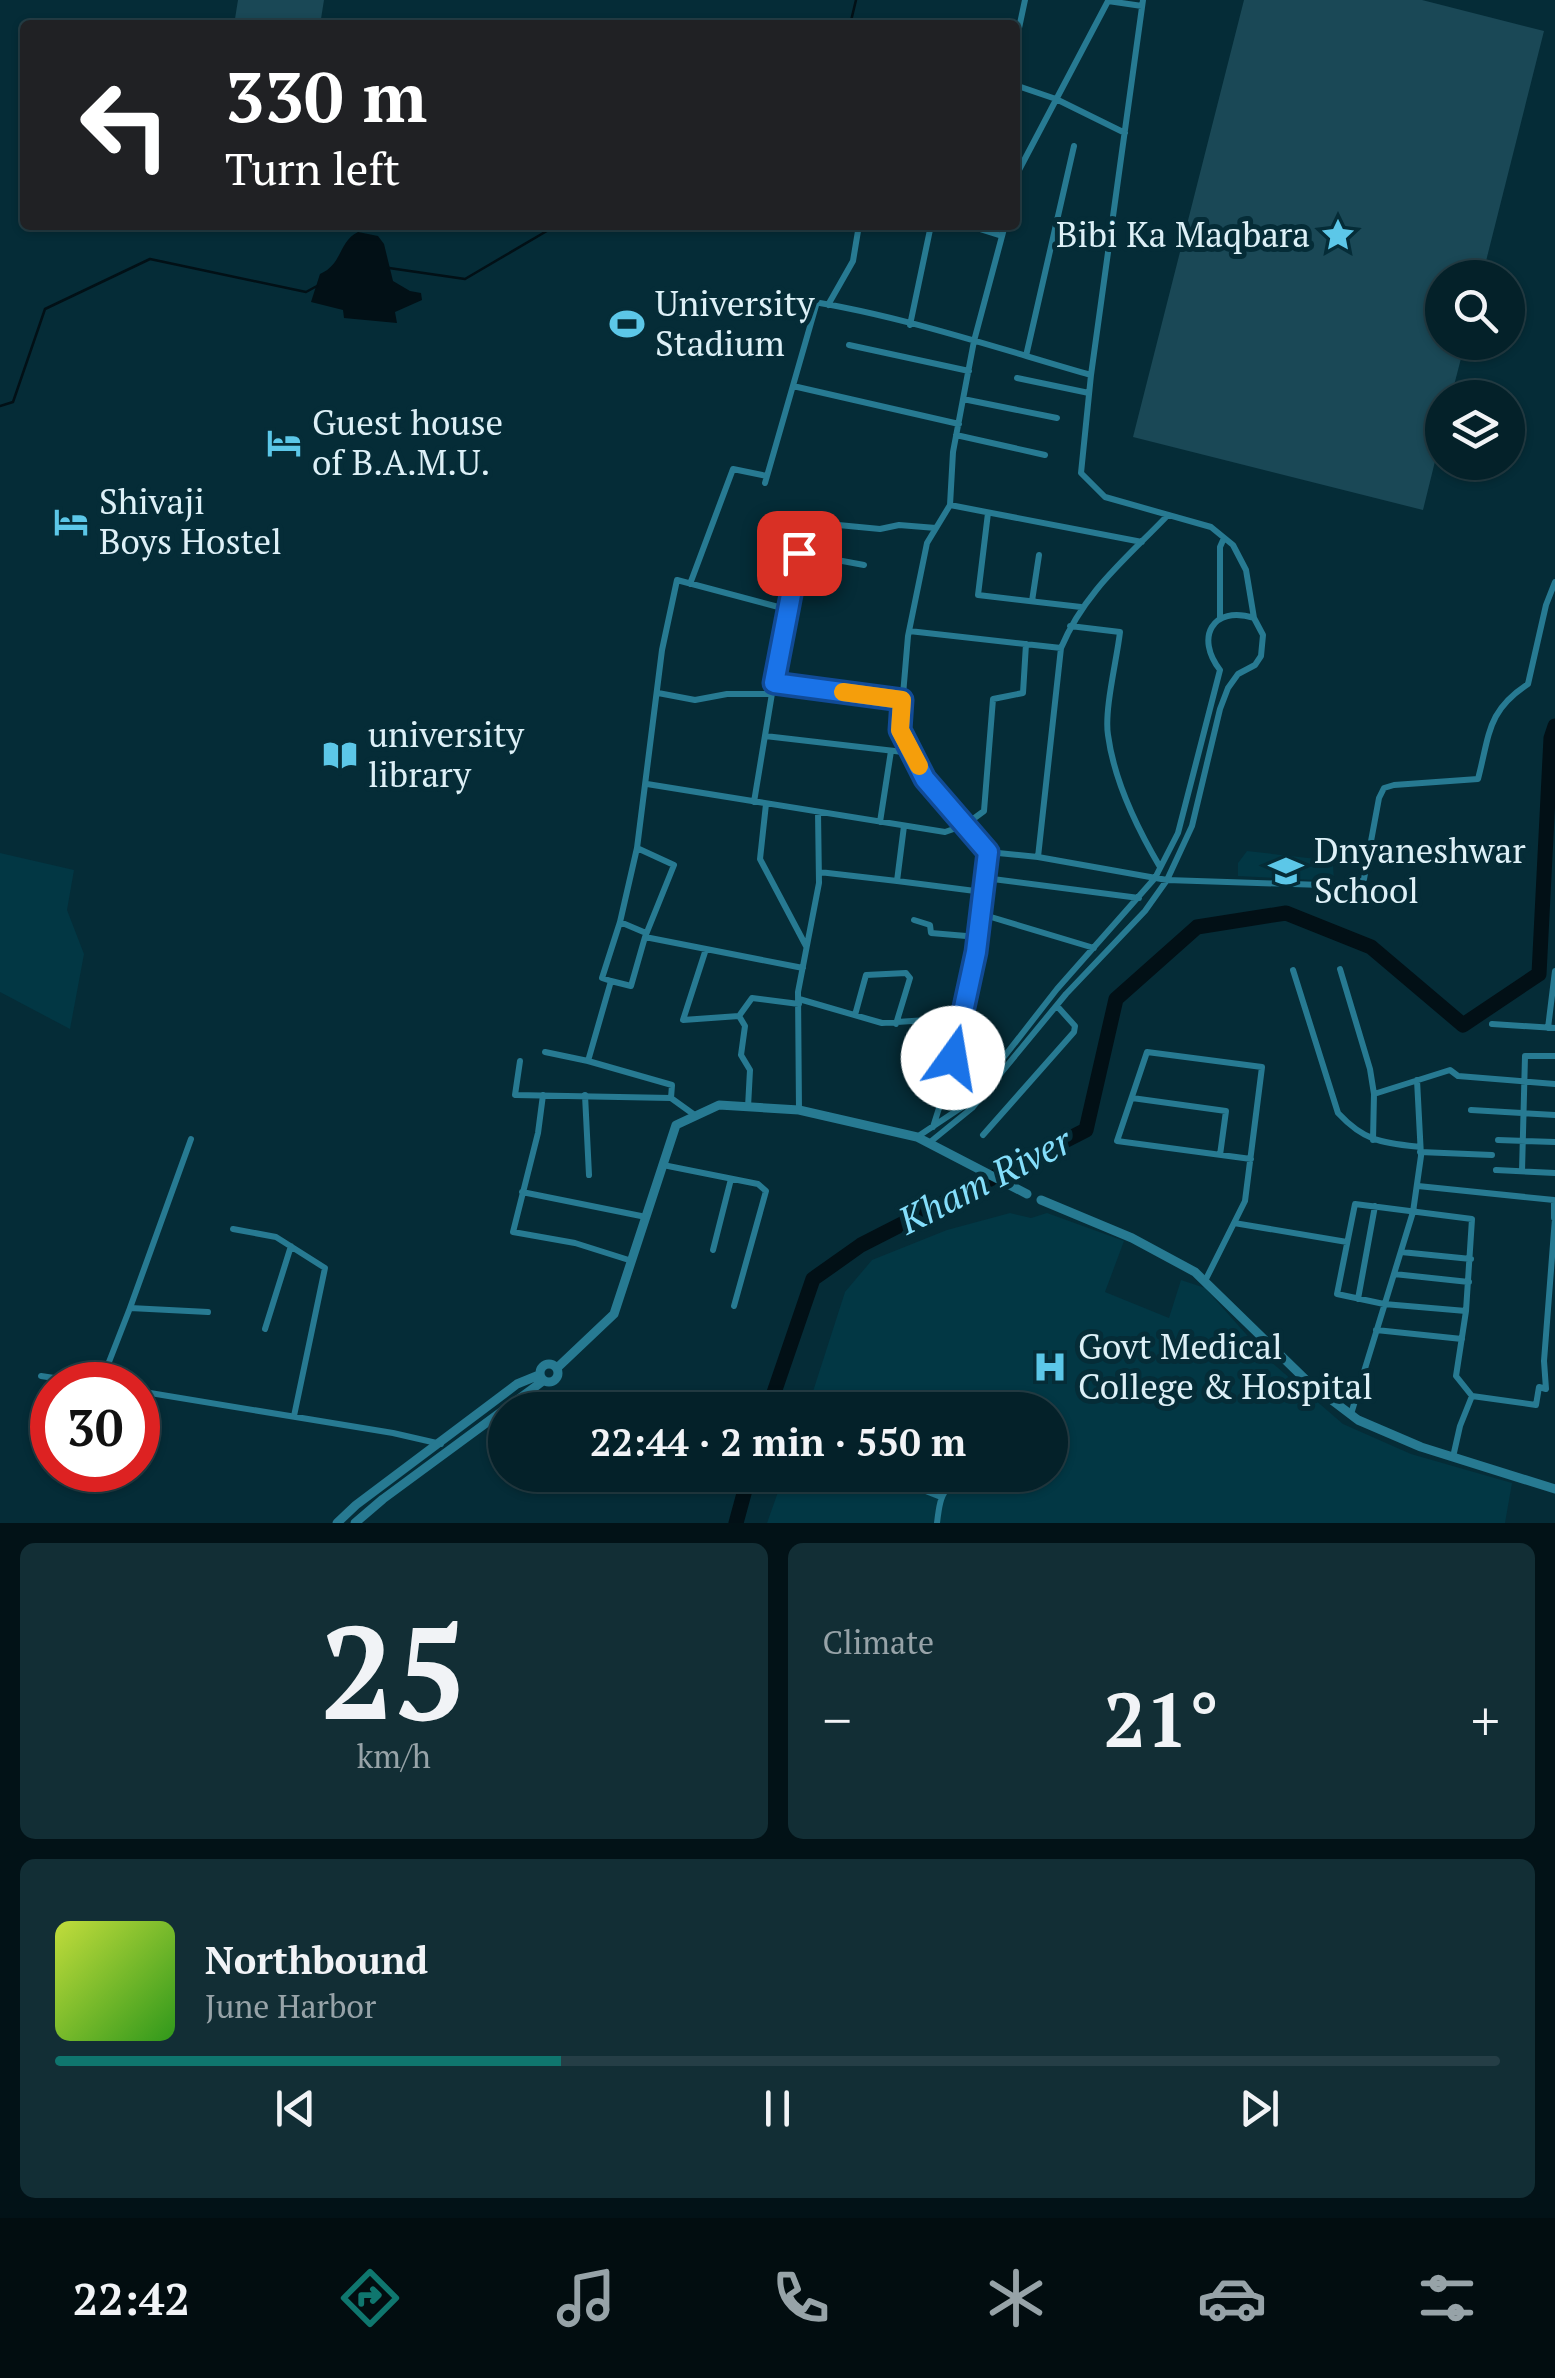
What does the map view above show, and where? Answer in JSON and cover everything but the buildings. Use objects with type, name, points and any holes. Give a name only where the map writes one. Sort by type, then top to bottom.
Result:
[{"type":"street","points":[[929,1143],[972,1108],[1057,1006],[1145,912],[1168,880],[1192,826],[1220,709],[1238,674],[1256,664],[1261,656],[1262,635],[1254,618],[1246,570],[1233,545],[1210,527],[1106,497],[1082,474],[1091,375],[1142,3],[1107,0],[1020,164]]},
{"type":"street","points":[[1020,88],[1056,99],[1125,134]]},
{"type":"street","points":[[1026,356],[1074,146]]},
{"type":"street","points":[[828,305],[853,262],[858,230]]},
{"type":"street","points":[[910,325],[930,230]]},
{"type":"street","points":[[983,230],[1002,236]]},
{"type":"street","points":[[1004,230],[974,342],[958,424],[950,505],[927,543],[909,632],[900,730],[925,779],[988,852],[1168,880],[1352,886],[1364,880],[1384,788],[1478,778],[1495,712],[1505,699],[1528,684],[1555,582]]},
{"type":"street","points":[[787,298],[910,325],[1091,375]]},
{"type":"street","points":[[690,584],[733,469],[766,480],[818,302]]},
{"type":"street","points":[[850,345],[969,371]]},
{"type":"street","points":[[1017,378],[1089,394]]},
{"type":"street","points":[[793,386],[958,424]]},
{"type":"street","points":[[964,399],[1057,418]]},
{"type":"street","points":[[956,435],[1045,454]]},
{"type":"street","points":[[950,505],[1142,542]]},
{"type":"street","points":[[988,513],[978,595],[1081,607]]},
{"type":"street","points":[[1038,857],[1061,648],[1092,591],[1168,516]]},
{"type":"street","points":[[754,802],[786,610],[807,522],[880,529],[899,525],[936,528]]},
{"type":"street","points":[[1220,619],[1220,547],[1224,538]]},
{"type":"street","points":[[799,553],[864,566]]},
{"type":"street","points":[[1032,602],[1039,555]]},
{"type":"street","points":[[637,848],[674,865],[631,986],[602,978],[637,848],[662,650],[677,580],[786,610]]},
{"type":"street","points":[[1238,674],[1220,670],[1208,652],[1209,631],[1220,619],[1236,614],[1254,618]]},
{"type":"street","points":[[1070,626],[1120,632],[1107,732],[1120,781],[1142,837],[1160,868]]},
{"type":"street","points":[[909,632],[1061,648]]},
{"type":"street","points":[[647,784],[945,832],[964,825],[984,811],[993,699],[1023,692],[1026,644]]},
{"type":"street","points":[[918,1137],[968,1103],[1057,989],[1155,878],[1178,833],[1220,670]]},
{"type":"street","points":[[774,683],[902,700]]},
{"type":"street","points":[[658,693],[695,700],[727,694],[772,694]]},
{"type":"street","points":[[765,736],[912,753]]},
{"type":"street","points":[[880,822],[891,751]]},
{"type":"street","points":[[766,804],[760,859],[808,948]]},
{"type":"street","points":[[800,1110],[799,1002],[818,872],[818,812]]},
{"type":"street","points":[[897,881],[904,826]]},
{"type":"street","points":[[934,1126],[978,937],[988,852]]},
{"type":"street","points":[[818,872],[983,892]]},
{"type":"street","points":[[985,878],[1139,898]]},
{"type":"street","points":[[981,914],[1094,948]]},
{"type":"street","points":[[914,920],[930,925],[931,932],[978,937]]},
{"type":"street","points":[[620,922],[646,935],[803,968]]},
{"type":"street","points":[[706,949],[684,1020],[739,1016]]},
{"type":"street","points":[[1340,969],[1370,1069],[1373,1140]]},
{"type":"street","points":[[1294,970],[1338,1113],[1354,1130],[1373,1140],[1420,1150],[1492,1155]]},
{"type":"street","points":[[1492,1024],[1551,1028],[1555,971]]},
{"type":"street","points":[[854,1015],[866,975],[906,973],[910,978],[896,1024]]},
{"type":"street","points":[[588,1061],[612,980]]},
{"type":"street","points":[[739,1016],[752,998],[799,1002],[896,1024],[927,1020],[960,1027]]},
{"type":"street","points":[[983,1134],[1074,1032],[1075,1026],[1057,1006]]},
{"type":"street","points":[[739,1016],[746,1026],[740,1055],[750,1070],[748,1106]]},
{"type":"street","points":[[546,1052],[672,1086],[670,1098]]},
{"type":"street","points":[[1205,1281],[1245,1201],[1251,1158],[1262,1067],[1147,1052],[1117,1141],[1251,1158]]},
{"type":"street","points":[[1522,1171],[1526,1054],[1555,1056]]},
{"type":"street","points":[[520,1061],[515,1095],[670,1098],[696,1116]]},
{"type":"street","points":[[1374,1094],[1450,1070],[1458,1076],[1555,1084]]},
{"type":"street","points":[[1351,1414],[1413,1212],[1420,1150],[1417,1080]]},
{"type":"street","points":[[543,1095],[538,1133],[512,1232],[575,1243],[632,1261]]},
{"type":"street","points":[[584,1095],[589,1175]]},
{"type":"street","points":[[1132,1098],[1226,1111],[1220,1154]]},
{"type":"street","points":[[542,1378],[541,1368],[547,1364],[557,1368],[614,1314],[676,1125],[719,1104],[800,1110],[918,1137],[1027,1194]]},
{"type":"street","points":[[1471,1110],[1555,1115]]},
{"type":"street","points":[[109,1362],[191,1139]]},
{"type":"street","points":[[1498,1140],[1555,1142]]},
{"type":"street","points":[[663,1165],[758,1184],[766,1191],[734,1306]]},
{"type":"street","points":[[1496,1170],[1555,1173]]},
{"type":"street","points":[[713,1250],[731,1179]]},
{"type":"street","points":[[1418,1186],[1554,1200],[1546,1389],[1539,1387],[1536,1405],[1472,1396],[1456,1376],[1462,1340],[1466,1310],[1469,1282],[1472,1219],[1355,1204],[1337,1294],[1384,1304],[1466,1310]]},
{"type":"street","points":[[522,1192],[646,1218]]},
{"type":"street","points":[[1041,1200],[1132,1238],[1205,1281],[1308,1382],[1351,1414],[1406,1440],[1555,1489]]},
{"type":"street","points":[[1358,1299],[1375,1206]]},
{"type":"street","points":[[1234,1223],[1347,1242]]},
{"type":"street","points":[[233,1229],[276,1236],[325,1268],[294,1416]]},
{"type":"street","points":[[265,1328],[291,1246]]},
{"type":"street","points":[[1401,1252],[1471,1259]]},
{"type":"street","points":[[1394,1274],[1469,1282]]},
{"type":"street","points":[[130,1308],[208,1312]]},
{"type":"street","points":[[1376,1330],[1462,1340]]},
{"type":"street","points":[[1546,1350],[1555,1350]]},
{"type":"street","points":[[338,1523],[517,1384],[542,1378]]},
{"type":"street","points":[[354,1523],[542,1378]]},
{"type":"street","points":[[160,1395],[439,1442],[447,1451]]},
{"type":"street","points":[[1453,1456],[1472,1396]]},
{"type":"street","points":[[929,1492],[942,1497]]},
{"type":"street","points":[[937,1523],[946,1492]]},
{"type":"shaded area","points":[[238,0],[324,0],[321,20],[235,20]]},
{"type":"shaded area","name":"Bibi Ka Maqbara","points":[[1244,0],[1422,0],[1544,31],[1486,260],[1425,260],[1425,360],[1461,360],[1455,380],[1425,380],[1425,480],[1430,480],[1423,510],[1133,437]]},
{"type":"shaded area","points":[[358,232],[378,236],[384,244],[393,281],[421,293],[422,300],[395,312],[397,323],[344,318],[343,310],[311,302],[320,274],[333,265],[347,241]]},
{"type":"shaded area","name":"Dnyaneshwar School","points":[[1247,851],[1317,859],[1333,865],[1334,881],[1238,876],[1238,863]]},
{"type":"shaded area","points":[[0,853],[74,870],[67,910],[84,954],[70,1029],[0,992]]},
{"type":"shaded area","name":"Govt Medical College & Hospital","points":[[1010,1213],[1031,1218],[1047,1213],[1124,1241],[1105,1292],[1169,1318],[1181,1280],[1205,1288],[1270,1361],[1343,1424],[1411,1454],[1512,1483],[1505,1523],[767,1523],[778,1492],[1068,1492],[1068,1392],[813,1392],[845,1292],[872,1260],[947,1230]]},
{"type":"waterway","points":[[851,20],[856,0]]},
{"type":"waterway","points":[[389,268],[465,279],[548,230]]},
{"type":"waterway","points":[[0,406],[13,402],[45,309],[150,259],[306,292],[317,286]]},
{"type":"waterway","name":"Kham River","points":[[774,1392],[813,1279],[861,1245],[1086,1130],[1116,999],[1197,927],[1286,913],[1371,947],[1463,1025],[1539,974],[1551,738],[1555,726]]},
{"type":"waterway","name":"Kham River","points":[[736,1523],[744,1492]]},
{"type":"slow traffic","points":[[843,692],[902,700],[900,730],[919,766]]},
{"type":"place","name":"Bibi Ka Maqbara","points":[[1338,235]]},
{"type":"place","name":"University Stadium","points":[[627,324]]},
{"type":"place","name":"Guest house of B.A.M.U.","points":[[284,443]]},
{"type":"place","name":"Shivaji Boys Hostel","points":[[71,522]]},
{"type":"place","name":"university library","points":[[340,755]]},
{"type":"place","name":"Dnyaneshwar School","points":[[1286,871]]},
{"type":"place","name":"Govt Medical College & Hospital","points":[[1050,1367]]},
{"type":"route","points":[[799,553],[774,683],[902,700],[900,730],[925,779],[988,852],[976,952],[953,1058]]}]
